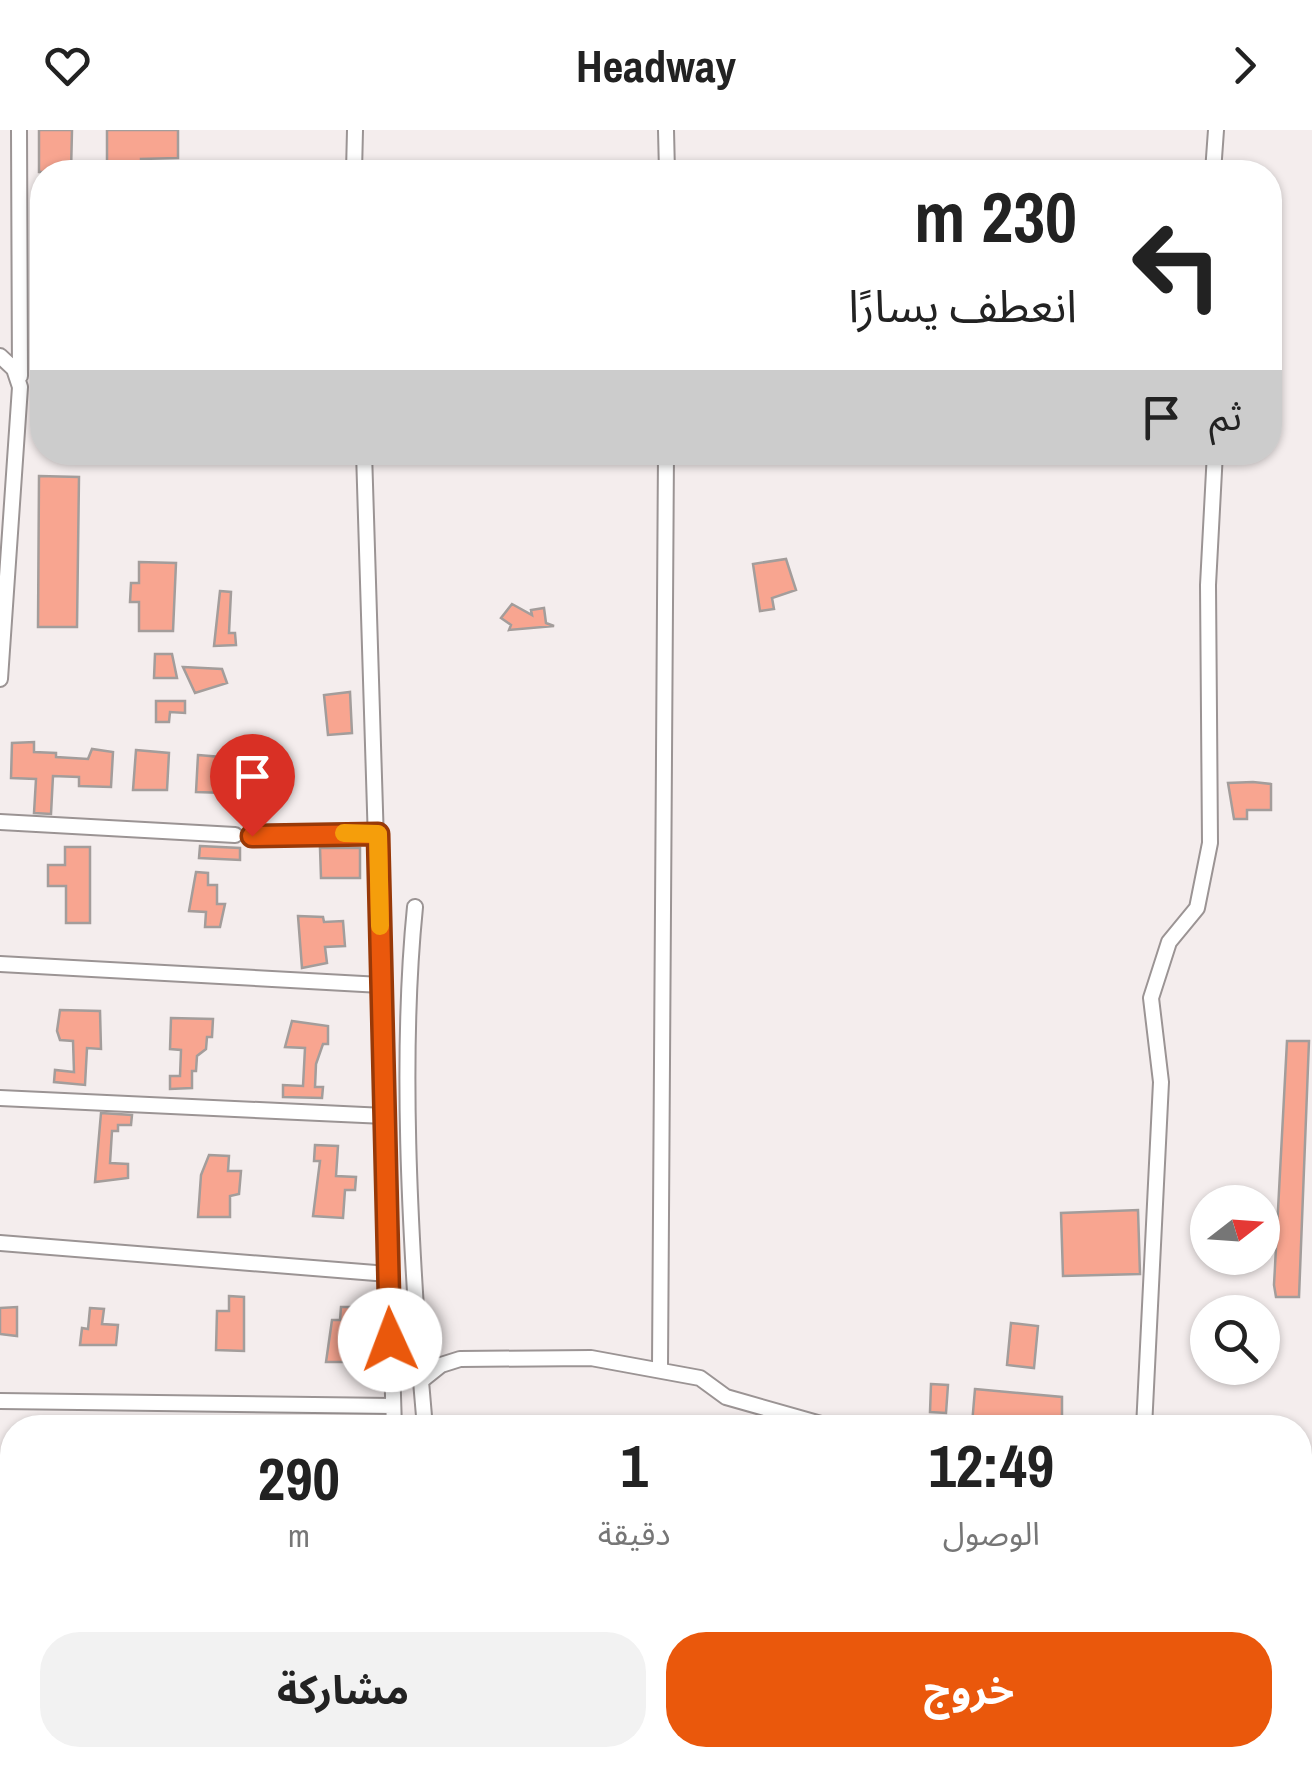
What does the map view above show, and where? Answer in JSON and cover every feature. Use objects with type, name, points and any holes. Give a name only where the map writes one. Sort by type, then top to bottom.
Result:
[{"type":"street","points":[[0,680],[20,387],[19,130]]},
{"type":"street","points":[[354,160],[355,130]]},
{"type":"street","points":[[666,130],[666,160]]},
{"type":"street","points":[[1214,160],[1216,130]]},
{"type":"street","points":[[0,356],[14,369],[20,387]]},
{"type":"street","points":[[364,465],[393,1415]]},
{"type":"street","points":[[660,1367],[666,465]]},
{"type":"street","points":[[1145,1415],[1161,1082],[1151,998],[1169,942],[1197,908],[1210,844],[1208,585],[1214,465]]},
{"type":"street","points":[[0,822],[235,835]]},
{"type":"street","points":[[252,836],[378,834]]},
{"type":"street","points":[[415,907],[410,982],[414,1285],[424,1415]]},
{"type":"street","points":[[0,964],[381,984]]},
{"type":"street","points":[[0,1098],[385,1116]]},
{"type":"street","points":[[0,1243],[388,1274]]},
{"type":"street","points":[[421,1380],[441,1365],[460,1359],[514,1355],[591,1358],[660,1367],[700,1378],[726,1397],[789,1415]]},
{"type":"street","points":[[0,1401],[393,1406]]},
{"type":"building","points":[[39,130],[72,130],[71,160],[39,160]]},
{"type":"building","points":[[107,130],[178,130],[178,158],[107,160]]},
{"type":"building","points":[[39,476],[79,477],[77,627],[38,627]]},
{"type":"building","points":[[786,559],[796,590],[772,598],[774,609],[760,611],[753,564]]},
{"type":"building","points":[[139,562],[176,563],[173,631],[139,631],[139,602],[130,602],[131,583],[139,583]]},
{"type":"building","points":[[220,591],[231,592],[229,633],[235,633],[236,645],[214,646]]},
{"type":"building","points":[[512,604],[532,615],[531,610],[544,608],[546,623],[554,626],[509,630],[511,625],[501,618]]},
{"type":"building","points":[[155,654],[172,654],[177,678],[154,678]]},
{"type":"building","points":[[183,667],[222,669],[227,683],[195,693]]},
{"type":"building","points":[[350,692],[352,733],[328,735],[324,695]]},
{"type":"building","points":[[156,701],[185,701],[185,713],[170,712],[169,722],[156,722]]},
{"type":"building","points":[[34,742],[34,752],[56,753],[56,757],[88,759],[92,749],[113,752],[111,787],[79,786],[79,777],[53,776],[51,814],[34,813],[36,779],[11,778],[12,743]]},
{"type":"building","points":[[136,750],[169,753],[167,790],[133,790]]},
{"type":"building","points":[[198,755],[233,758],[232,787],[242,787],[241,806],[226,805],[226,793],[196,792]]},
{"type":"building","points":[[1228,783],[1271,784],[1271,810],[1247,810],[1247,819],[1234,819]]},
{"type":"building","points":[[200,846],[240,848],[240,860],[199,858]]},
{"type":"building","points":[[65,847],[90,847],[90,923],[66,923],[66,886],[48,886],[48,865],[65,865]]},
{"type":"building","points":[[320,848],[360,848],[360,878],[321,878]]},
{"type":"building","points":[[196,872],[208,873],[208,885],[217,885],[217,904],[225,904],[220,927],[205,927],[206,912],[189,911]]},
{"type":"building","points":[[298,916],[323,917],[324,922],[343,921],[345,946],[325,947],[327,963],[302,968]]},
{"type":"building","points":[[60,1010],[100,1011],[101,1049],[87,1048],[85,1085],[54,1082],[55,1070],[74,1072],[73,1041],[60,1040],[57,1031]]},
{"type":"building","points":[[171,1018],[213,1019],[212,1037],[207,1037],[206,1049],[197,1056],[196,1071],[192,1071],[192,1088],[170,1089],[170,1076],[180,1076],[181,1050],[170,1049]]},
{"type":"building","points":[[292,1021],[328,1026],[328,1044],[323,1044],[316,1064],[315,1087],[323,1087],[322,1098],[283,1097],[283,1085],[303,1086],[305,1048],[285,1047]]},
{"type":"building","points":[[1287,1041],[1309,1041],[1299,1297],[1276,1295],[1275,1275],[1280,1275],[1279,1185]]},
{"type":"building","points":[[101,1113],[132,1115],[131,1125],[118,1125],[118,1131],[112,1131],[110,1163],[128,1164],[128,1178],[95,1182]]},
{"type":"building","points":[[315,1145],[338,1146],[336,1176],[356,1177],[355,1190],[345,1190],[343,1218],[313,1216],[320,1161],[314,1161]]},
{"type":"building","points":[[209,1155],[229,1156],[228,1171],[241,1171],[239,1194],[230,1196],[230,1217],[198,1217],[201,1175]]},
{"type":"building","points":[[1138,1210],[1140,1274],[1063,1276],[1061,1213]]},
{"type":"building","points":[[229,1296],[244,1297],[244,1351],[216,1350],[217,1311],[229,1311]]},
{"type":"building","points":[[17,1307],[17,1336],[0,1334],[0,1308]]},
{"type":"building","points":[[341,1307],[355,1307],[352,1356],[348,1362],[326,1362],[332,1320],[340,1320]]},
{"type":"building","points":[[90,1308],[104,1309],[102,1324],[118,1325],[116,1345],[80,1345],[82,1328],[88,1329]]},
{"type":"building","points":[[1011,1323],[1038,1326],[1034,1368],[1007,1365]]},
{"type":"building","points":[[931,1384],[948,1385],[946,1413],[930,1412]]},
{"type":"building","points":[[975,1389],[1062,1397],[1062,1415],[973,1415]]},
{"type":"slow traffic","points":[[344,833],[378,834],[380,926]]},
{"type":"route","points":[[252,836],[378,834],[390,1340]]}]
